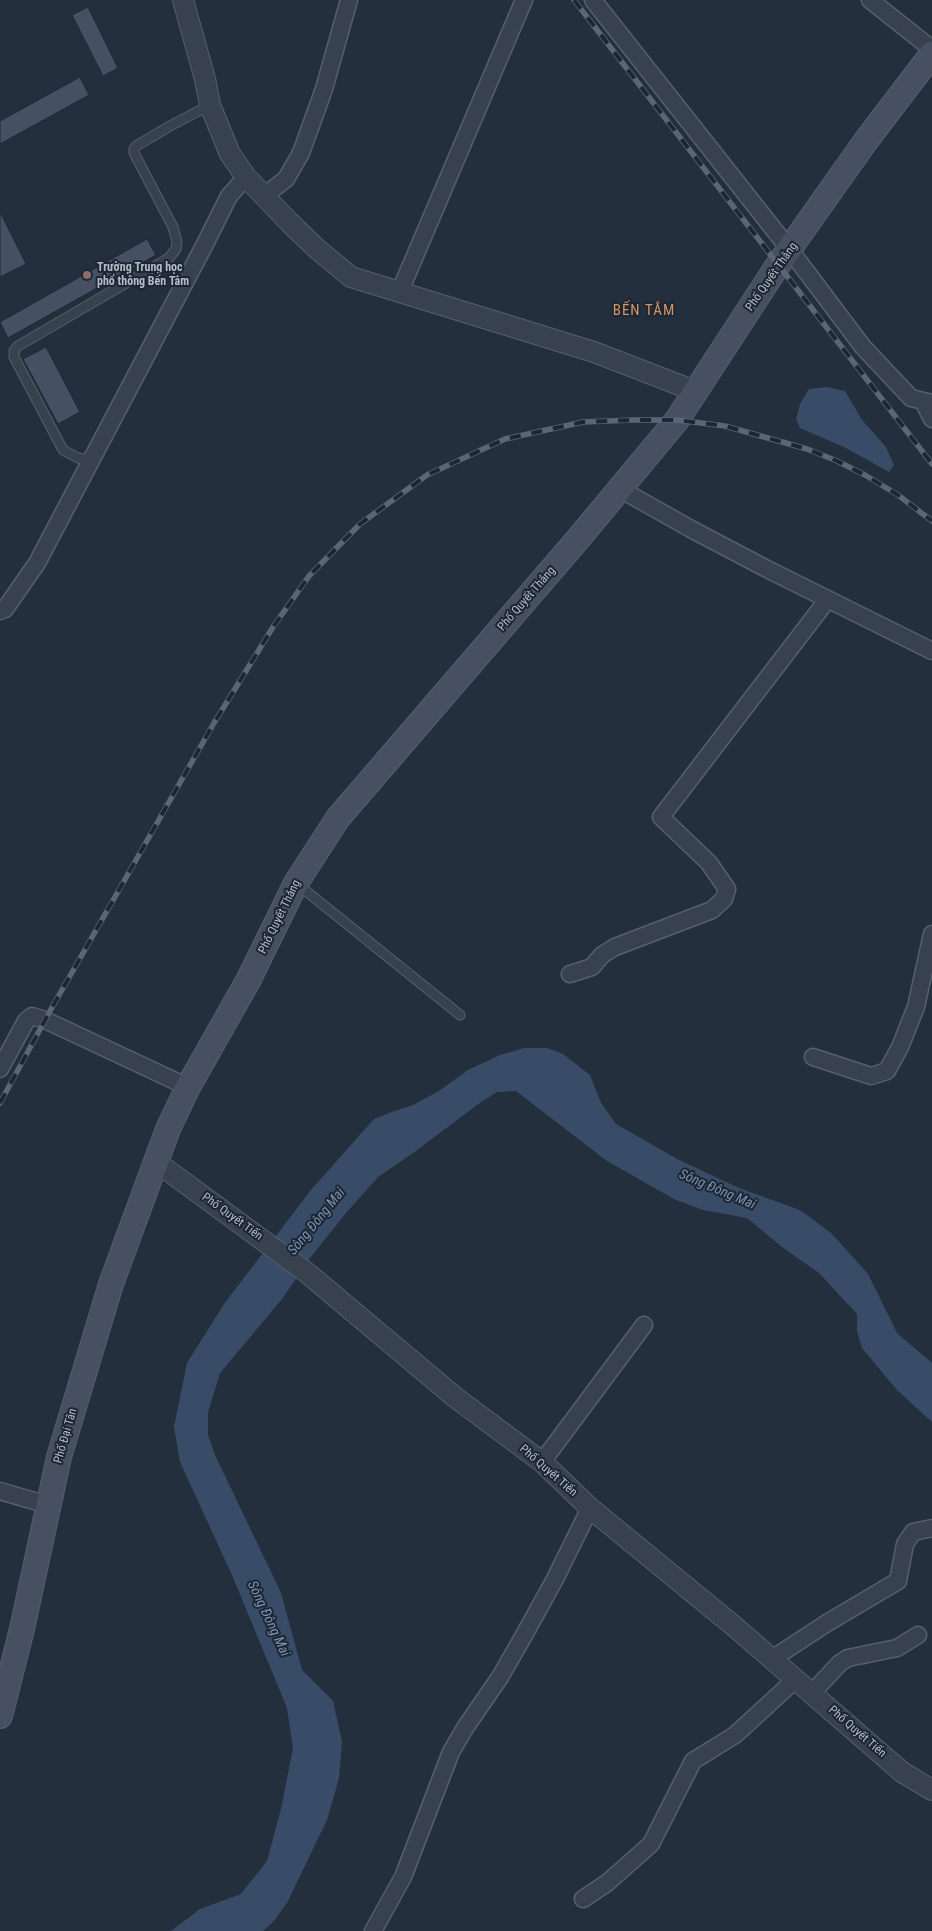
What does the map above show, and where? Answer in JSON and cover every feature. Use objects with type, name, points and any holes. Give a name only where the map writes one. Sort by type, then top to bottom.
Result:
[{"type":"main road","name":"Phố Quyết Thắng","points":[[155,1161],[188,1087],[250,979],[296,883],[338,818],[677,420],[790,250],[865,142],[932,54]]},
{"type":"main road","name":"Phố Đại Tân","points":[[0,1716],[4,1687],[59,1457],[111,1284],[155,1161]]},
{"type":"street","points":[[183,0],[205,78],[210,105],[230,154],[246,177],[264,196],[317,249],[351,277],[594,352],[695,391]]},
{"type":"street","points":[[264,196],[286,179],[301,153],[324,89],[349,0]]},
{"type":"street","points":[[400,291],[524,0]]},
{"type":"street","points":[[594,0],[869,354],[912,398],[927,402],[932,419]]},
{"type":"street","points":[[870,0],[932,50]]},
{"type":"street","points":[[0,611],[5,609],[37,563],[229,196],[246,177]]},
{"type":"street","points":[[620,489],[691,529],[932,651]]},
{"type":"street","points":[[570,974],[592,967],[602,955],[616,947],[712,910],[724,899],[727,889],[709,863],[660,817],[828,599]]},
{"type":"street","points":[[813,1057],[871,1076],[887,1071],[900,1047],[916,1008],[932,934]]},
{"type":"street","points":[[0,1069],[26,1021],[32,1016],[45,1020],[188,1087]]},
{"type":"street","name":"Phố Quyết Tiến","points":[[155,1161],[306,1272],[456,1398],[542,1462],[590,1508],[796,1679],[902,1772],[932,1790]]},
{"type":"street","points":[[542,1462],[644,1324]]},
{"type":"street","points":[[0,1491],[48,1505]]},
{"type":"street","points":[[373,1931],[403,1877],[451,1752],[500,1677],[523,1637],[555,1579],[590,1508]]},
{"type":"street","points":[[772,1659],[827,1623],[898,1581],[905,1544],[913,1532],[932,1528]]},
{"type":"street","points":[[812,1693],[840,1663],[848,1658],[898,1648],[918,1635]]},
{"type":"street","points":[[583,1899],[607,1883],[650,1844],[693,1761],[735,1735],[796,1679]]},
{"type":"lane","points":[[90,460],[78,458],[63,450],[14,357],[14,351],[18,346],[169,258],[176,249],[177,242],[173,227],[134,153],[134,149],[170,126],[210,105]]},
{"type":"lane","points":[[296,883],[460,1014]]},
{"type":"water","points":[[827,387],[845,391],[862,420],[886,447],[894,465],[889,472],[844,447],[800,428],[796,419],[800,404],[809,389]]},
{"type":"water","name":"Sông Đông Mai","points":[[525,1048],[547,1048],[563,1054],[590,1075],[601,1103],[616,1124],[677,1159],[739,1188],[800,1210],[831,1233],[868,1274],[897,1333],[932,1363],[932,1422],[897,1390],[862,1348],[857,1331],[857,1314],[819,1273],[782,1247],[747,1218],[703,1210],[674,1199],[607,1161],[516,1091],[497,1092],[481,1102],[378,1177],[346,1213],[310,1258],[282,1299],[220,1373],[208,1412],[208,1435],[215,1455],[281,1593],[302,1670],[333,1701],[342,1742],[339,1778],[327,1820],[287,1903],[273,1922],[263,1931],[171,1931],[200,1909],[241,1894],[267,1861],[281,1809],[293,1748],[287,1708],[232,1575],[180,1462],[174,1427],[187,1363],[224,1304],[311,1190],[374,1119],[413,1105],[439,1091],[468,1070],[500,1055]]},
{"type":"building","points":[[88,7],[118,68],[103,76],[72,15]]},
{"type":"building","points":[[80,77],[89,95],[0,144],[0,121]]},
{"type":"building","points":[[0,212],[26,264],[0,277]]},
{"type":"building","points":[[147,239],[156,255],[8,338],[0,322]]},
{"type":"building","points":[[46,347],[80,412],[58,424],[23,359]]},
{"type":"railway","points":[[574,0],[932,464]]},
{"type":"railway","points":[[0,1103],[50,1011],[214,723],[273,627],[309,576],[360,524],[427,475],[505,439],[583,422],[677,420],[725,426],[807,449],[865,475],[898,495],[932,521]]},
{"type":"place","name":"Trường Trung học phổ thông Bến Tắm","points":[[87,275]]},
{"type":"district","name":"BẾN TẮM","points":[[644,311]]}]
